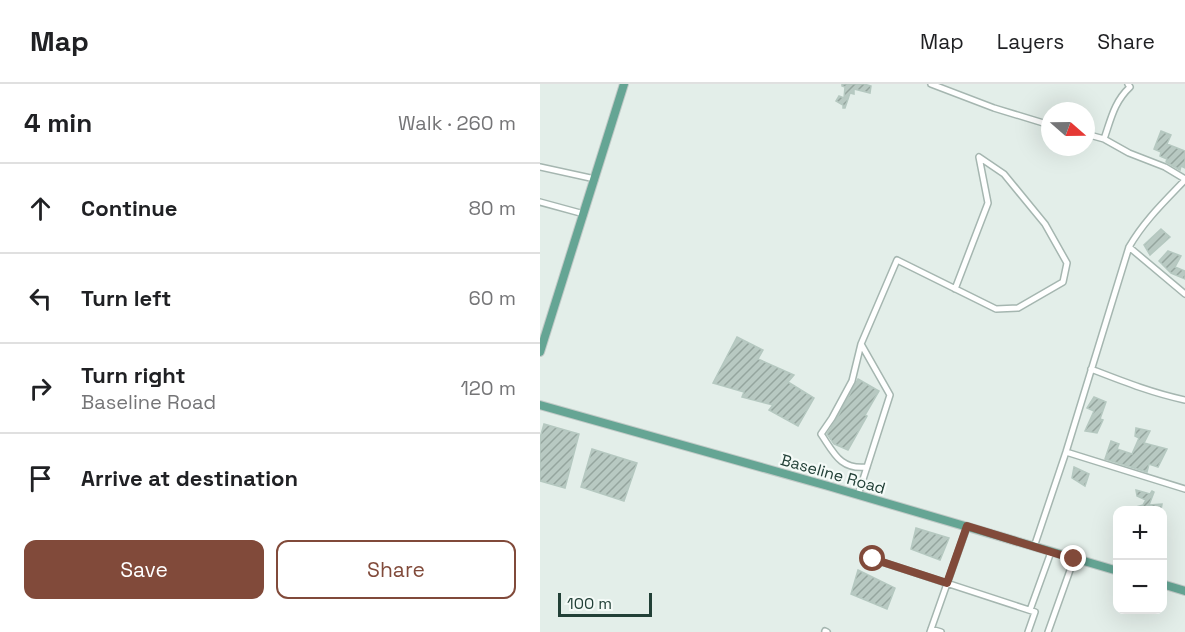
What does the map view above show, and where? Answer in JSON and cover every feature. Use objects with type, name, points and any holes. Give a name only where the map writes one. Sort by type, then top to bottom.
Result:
[{"type":"main road","points":[[540,352],[624,84]]},
{"type":"main road","name":"Baseline Road","points":[[540,405],[1113,570]]},
{"type":"main road","points":[[1167,586],[1185,591]]},
{"type":"street","points":[[931,84],[994,108],[1041,121]]},
{"type":"street","points":[[1104,139],[1116,105],[1131,85]]},
{"type":"street","points":[[1034,547],[1066,452],[1129,247],[1152,213],[1185,180],[1165,167],[1095,136]]},
{"type":"street","points":[[867,467],[855,468],[843,463],[821,434],[852,381],[861,344],[897,260],[955,289],[996,309],[1018,308],[1063,282],[1067,263],[1045,224],[1004,174],[979,157],[988,203],[955,289]]},
{"type":"street","points":[[540,168],[595,179]]},
{"type":"street","points":[[540,202],[584,214]]},
{"type":"street","points":[[1129,247],[1185,294]]},
{"type":"street","points":[[858,495],[890,396],[861,344]]},
{"type":"street","points":[[1091,369],[1162,395],[1185,400]]},
{"type":"street","points":[[1066,452],[1185,489]]},
{"type":"street","points":[[941,632],[930,630],[967,526]]},
{"type":"street","points":[[1030,610],[1052,552]]},
{"type":"street","points":[[873,559],[1035,612],[1028,632]]},
{"type":"street","points":[[1048,632],[1074,559]]},
{"type":"building","points":[[842,84],[871,86],[870,93],[854,89],[854,94],[850,93],[845,108],[843,108],[843,105],[836,101],[839,96],[844,98],[845,87]]},
{"type":"building","points":[[1161,131],[1171,135],[1167,144],[1185,151],[1185,168],[1181,166],[1180,170],[1166,162],[1167,159],[1160,156],[1161,152],[1154,149]]},
{"type":"building","points":[[1161,229],[1170,237],[1150,255],[1144,245]]},
{"type":"building","points":[[1168,251],[1181,256],[1175,267],[1185,271],[1185,279],[1171,273],[1159,261]]},
{"type":"building","points":[[737,337],[763,350],[758,359],[794,375],[788,382],[814,398],[798,426],[769,410],[773,405],[742,397],[744,392],[713,383]]},
{"type":"building","points":[[858,379],[879,391],[848,450],[834,444],[827,434]]},
{"type":"building","points":[[1094,397],[1106,402],[1100,419],[1103,420],[1097,433],[1085,431],[1094,411],[1087,408]]},
{"type":"building","points":[[544,424],[579,434],[565,488],[540,481],[540,438]]},
{"type":"building","points":[[1136,428],[1150,431],[1144,443],[1167,449],[1158,467],[1149,464],[1147,472],[1105,459],[1111,441],[1119,444],[1117,449],[1132,454],[1139,438],[1135,436]]},
{"type":"building","points":[[592,449],[637,463],[624,501],[581,487]]},
{"type":"building","points":[[1074,467],[1089,474],[1085,486],[1072,478]]},
{"type":"building","points":[[1136,490],[1150,494],[1152,491],[1154,492],[1149,505],[1162,504],[1162,506],[1140,506],[1146,500],[1137,496]]},
{"type":"building","points":[[916,528],[949,538],[940,560],[911,549]]},
{"type":"building","points":[[858,570],[895,588],[887,609],[851,594]]},
{"type":"route","points":[[873,559],[947,583],[967,526],[1074,559]]}]
